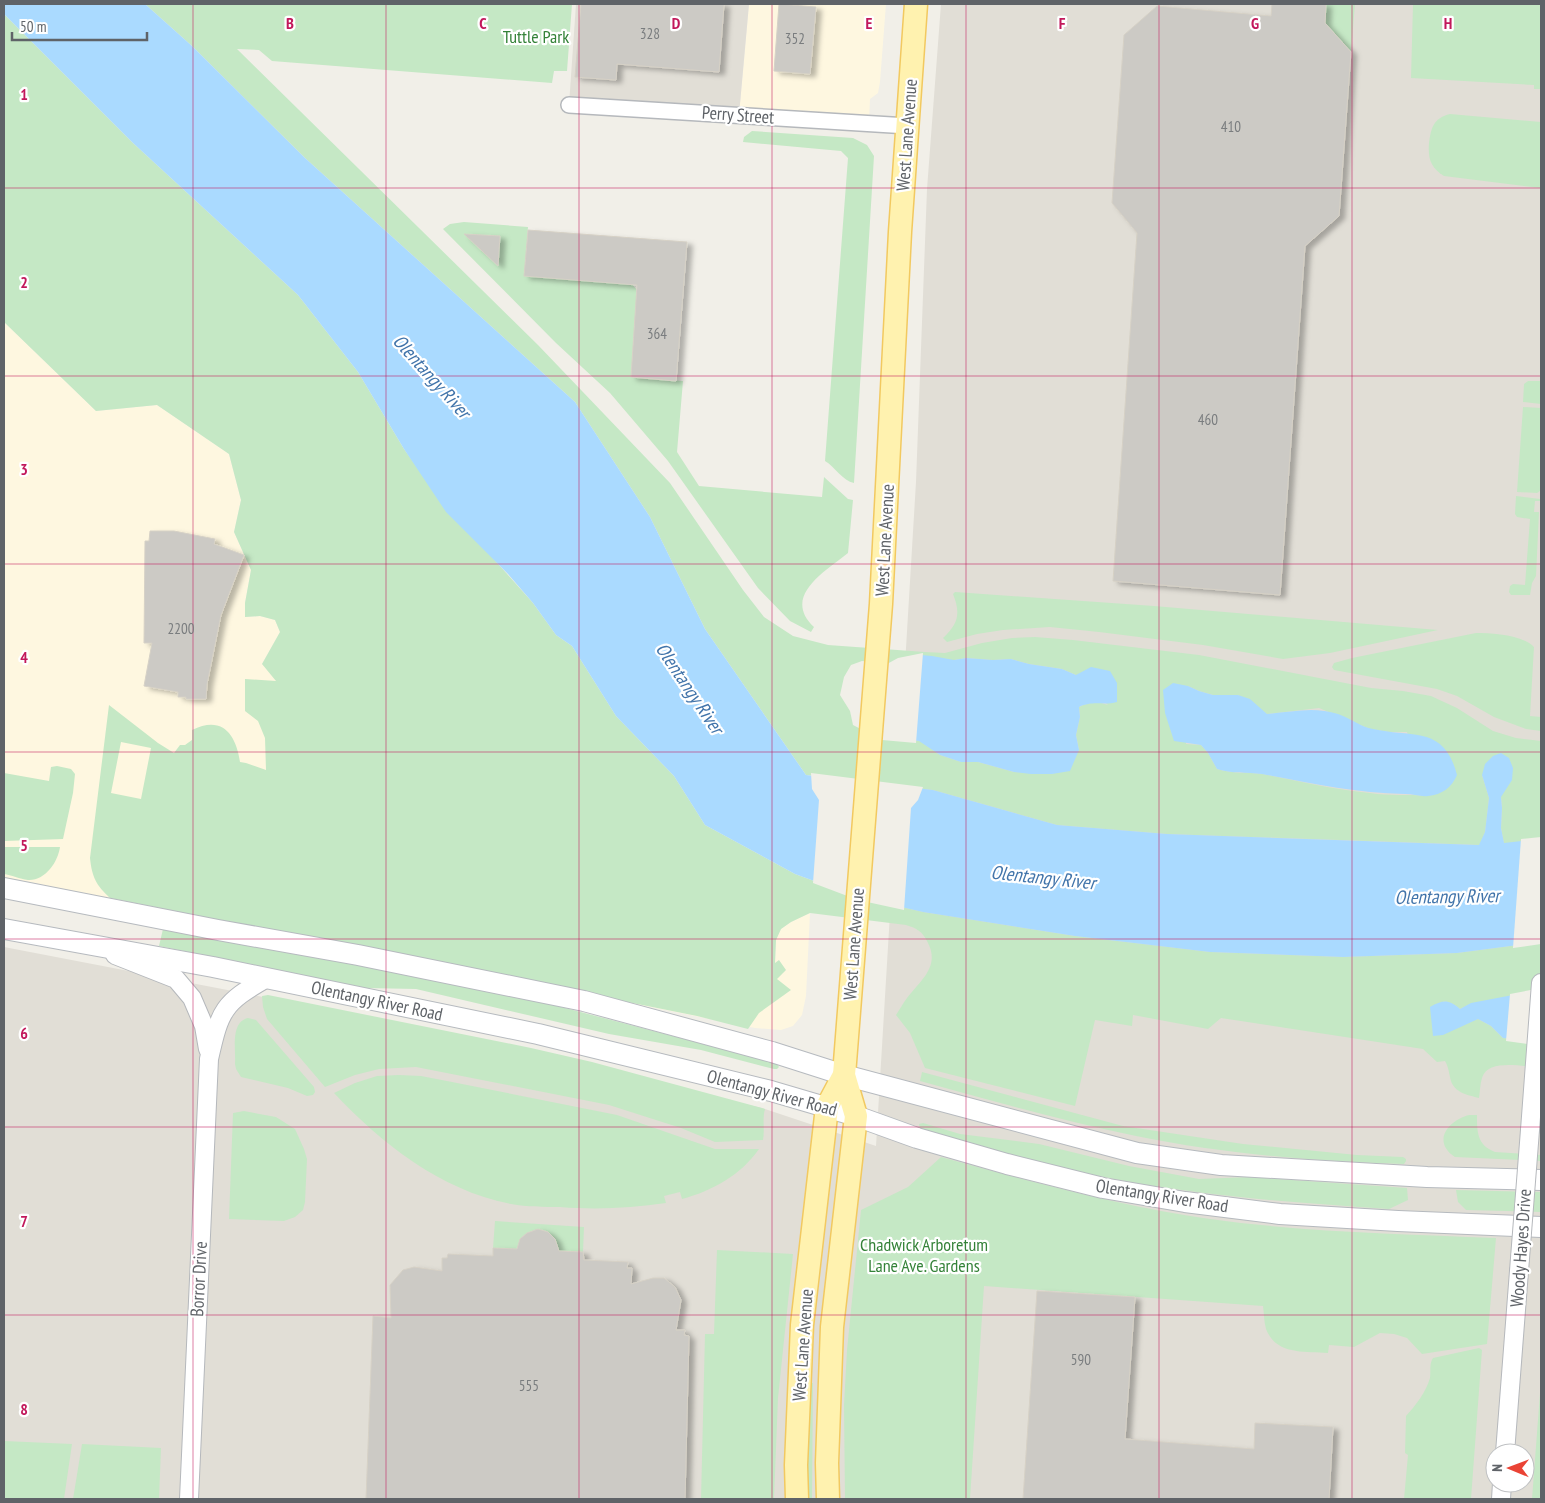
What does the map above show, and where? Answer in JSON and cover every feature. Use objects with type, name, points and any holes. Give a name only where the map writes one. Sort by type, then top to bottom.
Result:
[{"type":"main road","name":"West Lane Avenue","points":[[828,1499],[826,1463],[832,1326],[856,1116],[844,1075],[881,604],[900,232],[916,4]]},
{"type":"main road","name":"Olentangy River Road","points":[[4,888],[367,957],[584,1001],[772,1052],[844,1075],[1138,1153],[1221,1165],[1541,1180]]},
{"type":"main road","name":"Olentangy River Road","points":[[4,929],[213,967],[538,1034],[827,1107],[917,1138],[1007,1164],[1103,1188],[1185,1202],[1280,1214],[1541,1227]]},
{"type":"main road","name":"West Lane Avenue","points":[[797,1499],[796,1465],[802,1325],[827,1107],[844,1075]]},
{"type":"street","name":"Perry Street","points":[[569,105],[908,126]]},
{"type":"street","points":[[90,945],[176,979],[192,998],[204,1026],[209,1059]]},
{"type":"street","points":[[209,1059],[216,1026],[226,1006],[241,993],[267,978]]},
{"type":"street","name":"Woody Hayes Drive","points":[[1505,1443],[1541,982]]},
{"type":"street","name":"Borror Drive","points":[[189,1499],[209,1059]]},
{"type":"shaded area","points":[[576,4],[749,4],[739,115],[569,105]]},
{"type":"shaded area","points":[[749,4],[886,4],[880,82],[878,93],[870,99],[869,123],[739,115]]},
{"type":"shaded area","points":[[941,4],[1541,4],[1541,1499],[4,1499],[4,947],[367,1017],[762,1108],[876,1146],[916,482],[927,189]]},
{"type":"shaded area","points":[[4,322],[96,411],[157,405],[229,454],[241,500],[234,532],[251,570],[245,603],[245,617],[260,616],[275,620],[280,632],[262,664],[775,963],[776,940],[781,929],[810,913],[806,996],[802,1015],[793,1026],[781,1030],[755,1028],[4,877]]},
{"type":"green space","name":"Tuttle Park","points":[[145,4],[572,4],[567,71],[554,71],[552,83],[272,61],[259,50],[237,49],[538,345],[670,483],[743,590],[764,617],[793,636],[828,645],[945,653],[982,643],[1012,638],[1035,637],[1073,640],[1199,655],[1371,688],[1431,696],[1457,708],[1493,731],[1516,738],[1541,741],[1541,839],[1504,844],[1501,828],[1501,797],[1482,775],[1489,798],[1485,832],[1480,845],[1167,834],[1057,825],[933,790],[806,775],[705,629],[650,517],[575,402],[305,158],[192,46]],"holes":[[[966,658],[1011,659],[1062,669],[1076,675],[1108,705],[1093,703],[1079,707],[1080,717],[1076,735],[1079,750],[1052,774],[1014,772],[978,762],[961,762],[940,755],[920,741],[892,737],[954,660]],[[1188,686],[1213,695],[1238,695],[1267,714],[1319,708],[1370,729],[1407,732],[1428,796],[1356,791],[1263,774],[1217,769],[1201,745],[1186,744]]]},
{"type":"green space","points":[[1326,4],[1355,4],[1351,52],[1325,23]]},
{"type":"green space","points":[[1413,4],[1541,4],[1541,89],[1534,89],[1534,85],[1411,78]]},
{"type":"green space","points":[[4,14],[133,143],[298,295],[358,372],[404,449],[424,477],[533,603],[556,635],[572,646],[616,716],[674,776],[705,825],[795,874],[858,897],[923,912],[1075,936],[1210,952],[1343,957],[1457,953],[1541,942],[1541,990],[1477,1003],[1460,1009],[1448,1002],[1438,1003],[1430,1008],[1468,1022],[1478,1019],[1491,1026],[1503,1038],[1541,1043],[1541,1068],[1508,1065],[1492,1068],[1482,1078],[1479,1098],[1462,1093],[1456,1088],[1451,1081],[1445,1061],[1437,1062],[1423,1049],[1221,1018],[1208,1029],[1133,1015],[1132,1026],[1095,1020],[1075,1106],[925,1068],[910,1033],[896,1015],[928,972],[932,958],[931,950],[921,932],[906,925],[810,913],[791,922],[781,929],[776,940],[775,963],[779,960],[786,970],[777,979],[791,990],[759,1013],[748,1029],[697,1016],[110,898],[95,880],[90,858],[109,705],[174,753],[180,745],[185,745],[192,740],[192,730],[203,726],[219,726],[231,736],[240,762],[266,770],[265,738],[258,721],[245,711],[245,679],[276,681],[262,664],[280,632],[275,620],[260,616],[245,617],[245,603],[251,570],[234,532],[241,500],[229,454],[157,405],[96,411],[4,322]],"holes":[[[121,742],[151,748],[141,799],[111,793]]]},
{"type":"green space","points":[[1450,114],[1541,122],[1541,188],[1444,176],[1439,173],[1433,166],[1430,158],[1430,137],[1434,124],[1440,118]]},
{"type":"green space","points":[[752,131],[853,138],[867,145],[874,156],[854,483],[846,479],[825,461],[848,158],[841,151],[743,142],[744,137]]},
{"type":"green space","points":[[464,222],[528,227],[525,268],[632,284],[637,290],[631,377],[683,381],[677,452],[699,486],[822,497],[824,477],[848,499],[853,500],[848,553],[819,576],[804,595],[802,605],[805,616],[814,627],[811,632],[790,621],[758,588],[668,461],[610,393],[556,343],[443,229],[450,224]]},
{"type":"green space","points":[[1541,371],[1541,404],[1523,402],[1524,384],[1528,381],[1540,381]]},
{"type":"green space","points":[[1523,407],[1541,408],[1540,491],[1537,493],[1517,492]]},
{"type":"green space","points":[[1516,496],[1540,499],[1540,501],[1535,501],[1534,512],[1539,512],[1536,576],[1532,583],[1530,595],[1511,595],[1509,592],[1510,586],[1513,584],[1525,585],[1530,519],[1517,517],[1515,514]]},
{"type":"green space","points":[[955,592],[1154,606],[1438,630],[1330,653],[1283,659],[1203,645],[1050,627],[1003,630],[977,634],[947,642],[943,638],[952,628],[957,618],[957,607],[953,594]]},
{"type":"green space","points":[[1476,633],[1515,637],[1534,647],[1530,716],[1541,717],[1541,731],[1526,729],[1494,717],[1457,696],[1437,689],[1334,670],[1332,667],[1334,663],[1352,658]]},
{"type":"green space","points":[[57,766],[71,769],[75,774],[63,839],[4,841],[4,773],[49,781],[51,767]]},
{"type":"green space","points":[[4,847],[60,847],[57,859],[50,869],[40,877],[28,880],[4,874]]},
{"type":"green space","points":[[163,929],[523,997],[776,1063],[779,1067],[774,1069],[701,1050],[609,1034],[416,989],[366,988],[159,946]]},
{"type":"green space","points":[[268,995],[531,1048],[592,1062],[762,1108],[765,1109],[763,1140],[715,1142],[681,1128],[609,1105],[416,1067],[379,1069],[355,1075],[325,1087],[267,1019],[262,996]]},
{"type":"green space","points":[[248,1018],[256,1020],[314,1087],[315,1092],[313,1095],[307,1096],[288,1088],[241,1077],[235,1064],[235,1037],[239,1025]]},
{"type":"green space","points":[[922,1072],[1123,1126],[1243,1144],[1357,1155],[1403,1157],[1406,1161],[1404,1164],[1303,1159],[1202,1148],[1136,1136],[1055,1117],[920,1081]]},
{"type":"green space","points":[[377,1076],[421,1076],[617,1115],[715,1149],[759,1149],[744,1167],[715,1187],[682,1199],[680,1192],[664,1196],[666,1203],[600,1208],[536,1207],[511,1204],[460,1188],[436,1176],[392,1147],[352,1112],[334,1093],[355,1083]]},
{"type":"green space","points":[[244,1111],[276,1117],[295,1129],[307,1159],[305,1202],[303,1210],[295,1217],[284,1221],[229,1219],[233,1113]]},
{"type":"green space","points":[[1469,1115],[1477,1115],[1479,1137],[1481,1142],[1489,1149],[1495,1152],[1541,1155],[1541,1161],[1455,1157],[1444,1145],[1445,1133],[1454,1122]]},
{"type":"green space","points":[[923,1123],[960,1134],[1039,1144],[1129,1166],[1199,1179],[1250,1177],[1407,1188],[1408,1200],[1389,1209],[1257,1199],[1158,1187],[1099,1176],[1022,1158],[920,1129],[919,1124]]},
{"type":"green space","name":"Chadwick Arboretum Lane Ave. Gardens","points":[[941,1157],[1108,1200],[1210,1219],[1317,1230],[1496,1238],[1487,1344],[1422,1354],[1407,1338],[1394,1334],[1380,1333],[1354,1347],[1329,1345],[1328,1353],[1300,1351],[1284,1347],[1271,1337],[1265,1326],[1263,1306],[984,1286],[970,1499],[845,1499],[844,1405],[847,1350],[861,1210],[908,1187]]},
{"type":"green space","points":[[1456,1190],[1541,1192],[1541,1212],[1466,1210],[1458,1202]]},
{"type":"green space","points":[[495,1221],[584,1227],[583,1252],[559,1251],[556,1241],[552,1236],[539,1230],[525,1234],[520,1239],[517,1249],[493,1248]]},
{"type":"green space","points":[[717,1250],[793,1254],[778,1398],[774,1499],[701,1499],[705,1334],[714,1334]]},
{"type":"green space","points":[[1479,1348],[1482,1350],[1471,1499],[1404,1499],[1408,1455],[1405,1453],[1406,1416],[1426,1388],[1430,1378],[1432,1360],[1433,1358]]},
{"type":"green space","points":[[1541,1380],[1541,1499],[1532,1499],[1532,1493],[1535,1493],[1535,1459]]},
{"type":"green space","points":[[810,1383],[813,1383],[812,1499],[804,1499]]},
{"type":"green space","points":[[4,1441],[72,1444],[64,1499],[4,1499]]},
{"type":"green space","points":[[82,1444],[161,1448],[159,1499],[73,1499]]},
{"type":"water","name":"Olentangy River","points":[[4,4],[145,4],[192,46],[305,158],[575,402],[650,517],[705,629],[806,775],[933,790],[1057,825],[1167,834],[1479,845],[1485,832],[1489,798],[1482,775],[1485,764],[1493,756],[1501,753],[1509,758],[1513,768],[1512,780],[1501,797],[1501,828],[1504,843],[1541,839],[1541,942],[1457,953],[1343,957],[1210,952],[1075,936],[923,912],[858,897],[795,874],[705,825],[674,776],[616,716],[572,646],[556,635],[533,603],[508,574],[446,512],[404,449],[358,372],[298,295],[133,143],[4,14]]},
{"type":"water","points":[[921,655],[954,660],[966,658],[1011,659],[1062,669],[1076,675],[1091,667],[1110,671],[1117,683],[1117,702],[1089,704],[1079,707],[1080,717],[1076,735],[1079,750],[1070,771],[1052,774],[1031,774],[1014,772],[978,762],[961,762],[940,755],[919,741],[892,737],[888,667]]},
{"type":"water","points":[[1173,683],[1213,695],[1238,695],[1250,699],[1267,714],[1320,710],[1338,714],[1369,728],[1425,737],[1435,741],[1444,748],[1451,759],[1457,775],[1446,790],[1438,794],[1425,796],[1351,790],[1262,774],[1223,771],[1217,769],[1201,745],[1174,741],[1165,713],[1163,690]]},
{"type":"water","points":[[1529,992],[1524,1040],[1503,1038],[1491,1026],[1478,1019],[1443,1035],[1433,1036],[1430,1007],[1442,1002],[1449,1002],[1460,1009],[1471,1003]]},
{"type":"pier","points":[[923,653],[916,743],[882,740],[853,725],[850,711],[840,695],[844,677],[851,665],[862,661],[887,664],[898,658]]},
{"type":"pier","points":[[811,773],[923,787],[918,800],[911,808],[904,910],[858,900],[813,883],[819,800],[812,789]]},
{"type":"pier","points":[[1541,837],[1541,944],[1513,948],[1521,839]]},
{"type":"pier","points":[[1541,988],[1541,1046],[1506,1041],[1510,994]]},
{"type":"building","points":[[581,4],[724,4],[719,72],[617,64],[616,80],[575,77]]},
{"type":"building","points":[[779,4],[816,7],[810,74],[774,71]]},
{"type":"building","points":[[1272,4],[1326,4],[1325,23],[1351,52],[1339,216],[1305,246],[1280,595],[1113,581],[1137,233],[1112,203],[1124,35],[1157,6],[1271,16]]},
{"type":"building","points":[[528,230],[687,242],[676,381],[631,377],[637,285],[524,276]]},
{"type":"building","points":[[464,234],[500,236],[498,266]]},
{"type":"building","points":[[150,531],[174,531],[215,539],[214,544],[244,555],[221,615],[207,684],[206,699],[186,699],[186,697],[178,697],[178,692],[144,686],[152,643],[144,643],[145,541],[149,541]]},
{"type":"building","points":[[538,1229],[548,1232],[555,1239],[559,1251],[583,1252],[584,1260],[628,1262],[627,1268],[632,1268],[631,1284],[653,1278],[664,1278],[675,1287],[681,1300],[676,1330],[685,1330],[684,1335],[689,1336],[685,1499],[366,1499],[373,1316],[391,1318],[390,1285],[403,1270],[414,1267],[442,1271],[442,1258],[447,1258],[448,1254],[493,1256],[493,1248],[517,1249],[520,1239],[527,1233]]},
{"type":"building","points":[[1037,1291],[1135,1297],[1125,1439],[1254,1449],[1255,1423],[1333,1427],[1329,1499],[1023,1499]]}]
